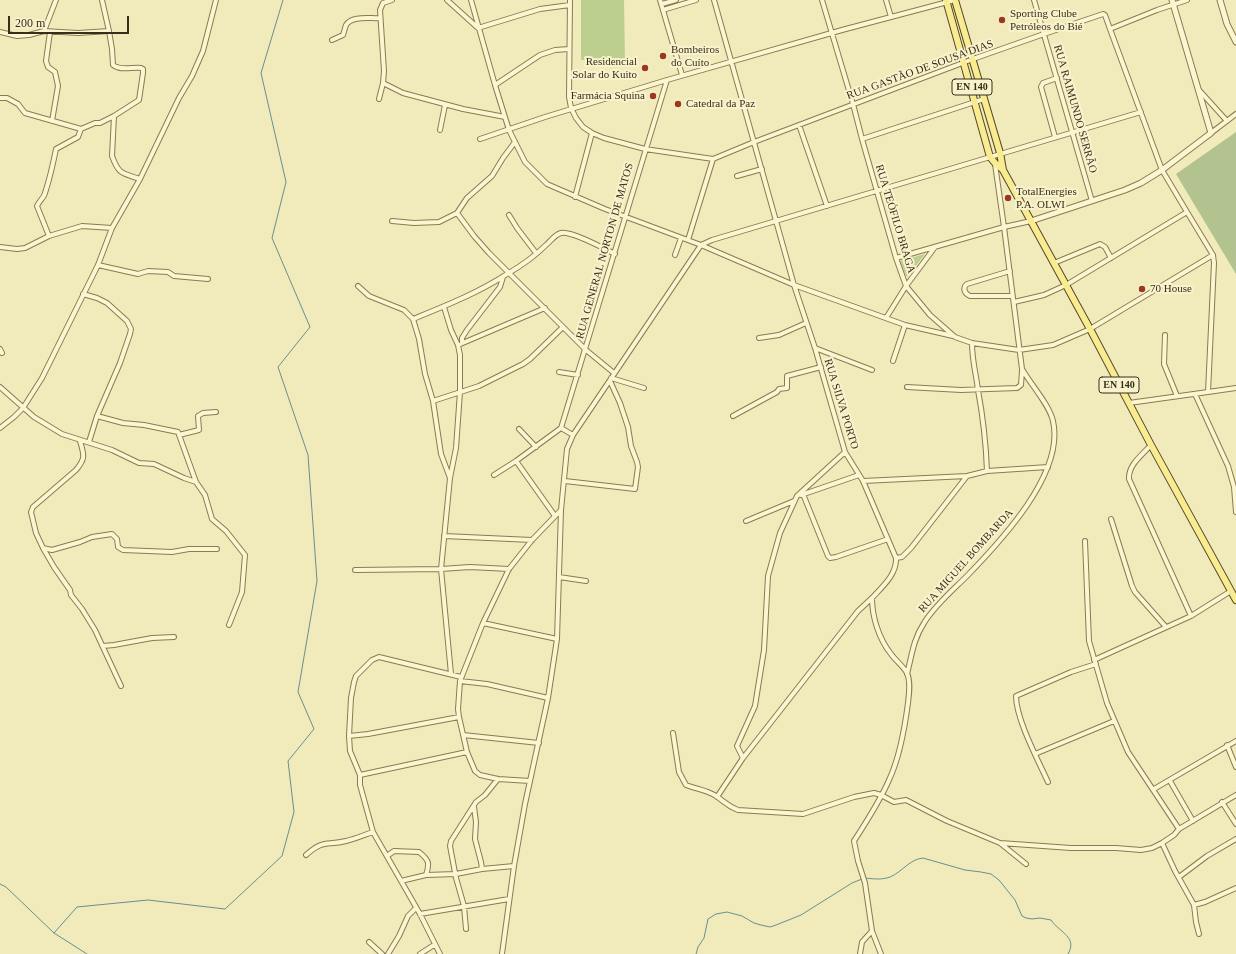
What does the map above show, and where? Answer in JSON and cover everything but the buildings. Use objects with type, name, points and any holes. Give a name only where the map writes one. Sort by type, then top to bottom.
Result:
[{"type":"main road","name":"EN 140","points":[[955,0],[1000,153],[1003,170],[1090,329],[1151,445],[1233,589],[1236,600]]},
{"type":"main road","name":"EN 140","points":[[946,1],[976,102],[990,156],[1003,170]]},
{"type":"main road","points":[[954,27],[963,25]]},
{"type":"main road","points":[[957,38],[966,36]]},
{"type":"street","points":[[44,31],[56,0]]},
{"type":"street","points":[[0,98],[7,98],[18,104],[25,113],[82,129],[114,116],[139,100],[143,73],[141,68],[118,69],[113,65],[112,48],[102,0]]},
{"type":"street","points":[[0,428],[23,408],[42,378],[98,265],[112,228],[140,179],[203,51],[216,0]]},
{"type":"street","points":[[379,99],[384,71],[380,10],[383,3],[392,0]]},
{"type":"street","points":[[447,0],[478,28]]},
{"type":"street","points":[[471,0],[509,130],[525,162],[538,177],[547,184],[575,197],[701,245],[794,285],[905,325],[955,337]]},
{"type":"street","points":[[676,0],[661,2],[682,76]]},
{"type":"street","points":[[663,10],[683,2],[696,0]]},
{"type":"street","name":"RUA SILVA PORTO","points":[[714,0],[794,285],[815,348],[845,452],[863,481],[896,558]]},
{"type":"street","name":"RUA TEÓFILO BRAGA","points":[[822,0],[853,104],[876,191],[906,286],[930,315],[955,337],[972,343],[1019,350],[1053,345],[1090,329],[1213,255]]},
{"type":"street","points":[[886,0],[891,17]]},
{"type":"street","points":[[480,139],[571,108],[732,61],[946,1],[955,0]]},
{"type":"street","name":"RUA RAIMUNDO SERRÃO","points":[[1034,0],[1092,201]]},
{"type":"street","points":[[1110,29],[1172,2],[1187,0]]},
{"type":"street","points":[[1220,0],[1227,24],[1236,42]]},
{"type":"street","points":[[478,28],[540,9],[570,2],[569,97],[571,108],[583,127],[604,138],[645,149],[713,159],[688,240]]},
{"type":"street","points":[[1172,2],[1211,133]]},
{"type":"street","name":"RUA GASTÃO DE SOUSA DIAS","points":[[713,159],[798,125],[973,59],[1101,14],[1105,15],[1162,170],[1213,255]]},
{"type":"street","points":[[332,40],[343,35],[347,24],[350,21],[361,18],[380,18]]},
{"type":"street","points":[[0,32],[17,36],[29,35],[44,31],[78,33],[108,31]]},
{"type":"street","points":[[50,32],[46,61],[48,67],[55,72],[58,86],[52,121]]},
{"type":"street","points":[[495,85],[540,55],[554,50],[569,49]]},
{"type":"street","points":[[1055,137],[1040,88],[1043,83],[1057,78]]},
{"type":"street","name":"RUA GENERAL NORTON DE MATOS","points":[[561,428],[667,80]]},
{"type":"street","points":[[383,83],[403,93],[445,105],[504,117]]},
{"type":"street","points":[[1197,88],[1227,121]]},
{"type":"street","points":[[862,139],[984,99]]},
{"type":"street","points":[[440,130],[445,105]]},
{"type":"street","points":[[502,954],[514,866],[548,698],[557,639],[561,510],[567,449],[573,435],[701,245],[712,240],[1141,112]]},
{"type":"street","points":[[896,258],[1004,227],[1031,221],[1125,190],[1141,183],[1162,170],[1236,114]]},
{"type":"street","points":[[114,116],[112,156],[114,162],[119,171],[122,173],[140,179]]},
{"type":"street","points":[[798,125],[827,206]]},
{"type":"street","points":[[49,236],[38,203],[46,192],[56,149],[78,137],[82,129]]},
{"type":"street","points":[[575,197],[592,133]]},
{"type":"street","points":[[392,221],[424,223],[439,222],[457,213],[467,198],[492,176],[502,158],[515,142]]},
{"type":"street","name":"RUA MIGUEL BOMBARDA","points":[[907,674],[914,642],[924,622],[1007,532],[1033,495],[1048,467],[1054,440],[1053,422],[1049,409],[1022,368],[995,163]]},
{"type":"street","points":[[737,176],[762,169]]},
{"type":"street","points":[[1014,302],[1044,295],[1066,285],[1187,212]]},
{"type":"street","points":[[457,213],[474,236],[509,273],[586,350],[614,374]]},
{"type":"street","points":[[509,215],[536,253]]},
{"type":"street","points":[[0,247],[17,249],[25,248],[49,236],[82,226],[112,228]]},
{"type":"street","points":[[413,320],[488,286],[509,273],[557,235],[566,233],[580,237],[615,254]]},
{"type":"street","points":[[675,255],[681,238]]},
{"type":"street","points":[[1054,263],[1100,244],[1105,247],[1111,258]]},
{"type":"street","points":[[886,318],[906,286],[935,247]]},
{"type":"street","points":[[1208,392],[1214,263],[1213,255]]},
{"type":"street","points":[[98,265],[138,274],[148,271],[168,272],[174,276],[208,279]]},
{"type":"street","points":[[1010,271],[968,284],[965,286],[964,290],[970,296],[1012,296]]},
{"type":"street","points":[[451,674],[441,570],[450,478],[456,448],[460,392],[460,344],[467,330],[500,287],[503,277]]},
{"type":"street","points":[[358,286],[369,296],[404,310],[413,320],[419,339],[425,374],[433,400],[440,454],[450,478]]},
{"type":"street","points":[[83,294],[102,300],[126,321],[131,329],[120,363],[97,416],[89,442]]},
{"type":"street","points":[[444,307],[451,330],[460,344]]},
{"type":"street","points":[[460,344],[545,308]]},
{"type":"street","points":[[759,338],[779,335],[806,323]]},
{"type":"street","points":[[893,361],[905,325]]},
{"type":"street","points":[[433,400],[479,386],[522,364],[530,359],[563,327]]},
{"type":"street","points":[[1165,335],[1164,364],[1177,396]]},
{"type":"street","points":[[972,343],[972,358],[978,388],[986,449],[987,471]]},
{"type":"street","points":[[815,348],[872,370]]},
{"type":"street","points":[[733,416],[777,392],[779,389],[787,388],[787,376],[821,368]]},
{"type":"street","points":[[907,387],[961,390],[978,388],[1019,388],[1022,385],[1022,368]]},
{"type":"street","points":[[559,372],[578,375]]},
{"type":"street","points":[[610,379],[644,388]]},
{"type":"street","points":[[565,481],[635,489],[638,471],[637,462],[631,446],[628,427],[610,379]]},
{"type":"street","points":[[0,387],[34,417],[62,434],[112,450],[139,463],[154,464],[196,482]]},
{"type":"street","points":[[1129,403],[1236,388]]},
{"type":"street","points":[[1195,394],[1228,466],[1235,487],[1236,512]]},
{"type":"street","points":[[179,435],[199,430],[198,416],[203,413],[216,412]]},
{"type":"street","points":[[97,416],[123,423],[175,431],[179,435],[185,456],[196,482],[205,495],[212,519],[226,531],[244,555],[242,592],[229,625]]},
{"type":"street","points":[[494,475],[561,428],[573,435]]},
{"type":"street","points":[[519,429],[536,446]]},
{"type":"street","points":[[80,441],[84,453],[82,463],[32,508],[31,512],[36,533],[43,548],[70,590],[71,595],[90,622],[103,646],[121,686]]},
{"type":"street","points":[[1151,445],[1132,466],[1129,471],[1129,479],[1191,616]]},
{"type":"street","points":[[743,758],[737,746],[755,706],[764,650],[768,576],[780,533],[796,496],[845,452]]},
{"type":"street","points":[[516,461],[555,516]]},
{"type":"street","points":[[863,481],[967,476],[987,471],[1048,467]]},
{"type":"street","points":[[796,496],[859,475]]},
{"type":"street","points":[[717,797],[743,758],[858,611],[891,577],[895,568],[896,558],[902,557],[911,548],[967,476]]},
{"type":"street","points":[[803,494],[830,558],[888,539]]},
{"type":"street","points":[[746,521],[794,501]]},
{"type":"street","points":[[530,781],[498,779],[477,774],[467,752],[459,717],[458,709],[460,682],[461,676],[483,622],[509,569],[532,540],[561,510]]},
{"type":"street","points":[[1111,519],[1135,592],[1166,627]]},
{"type":"street","points":[[43,548],[52,550],[92,537],[112,534],[117,539],[118,547],[123,550],[172,552],[190,549],[218,549]]},
{"type":"street","points":[[444,536],[532,540]]},
{"type":"street","points":[[1086,541],[1088,634],[1103,693],[1128,752],[1180,829]]},
{"type":"street","points":[[355,570],[441,570],[470,567],[509,569]]},
{"type":"street","points":[[559,576],[586,581]]},
{"type":"street","points":[[1048,782],[1023,723],[1016,696],[1095,662],[1191,616],[1233,589]]},
{"type":"street","points":[[872,598],[874,614],[884,643],[907,674],[909,691],[906,721],[892,774],[873,812],[854,841],[865,883],[872,931],[881,954]]},
{"type":"street","points":[[483,622],[557,639]]},
{"type":"street","points":[[103,646],[114,646],[152,638],[174,637]]},
{"type":"street","points":[[440,954],[434,945],[420,914],[373,832],[360,785],[360,775],[350,751],[348,736],[351,698],[354,682],[356,676],[372,660],[379,657],[461,676]]},
{"type":"street","points":[[460,682],[487,684],[548,698]]},
{"type":"street","points":[[348,736],[368,734],[459,717]]},
{"type":"street","points":[[1035,754],[1114,721]]},
{"type":"street","points":[[673,733],[679,772],[686,785],[702,789],[717,797],[724,804],[738,810],[796,814],[807,813],[854,797],[874,793],[894,802],[906,800],[947,821],[1000,842],[1071,848],[1116,848],[1141,850],[1152,848],[1162,843],[1180,829],[1222,802],[1236,795]]},
{"type":"street","points":[[463,735],[539,742]]},
{"type":"street","points":[[1154,789],[1236,741]]},
{"type":"street","points":[[1228,745],[1236,767]]},
{"type":"street","points":[[360,775],[467,752]]},
{"type":"street","points":[[466,929],[464,906],[456,881],[450,846],[451,841],[476,802],[485,795],[498,779]]},
{"type":"street","points":[[1170,781],[1193,821]]},
{"type":"street","points":[[1222,802],[1236,824]]},
{"type":"street","points":[[474,807],[476,822],[474,839],[482,869]]},
{"type":"street","points":[[306,855],[316,846],[346,841],[373,832]]},
{"type":"street","points":[[1179,877],[1207,856],[1236,839]]},
{"type":"street","points":[[1000,842],[1026,864]]},
{"type":"street","points":[[1162,843],[1194,905],[1199,934]]},
{"type":"street","points":[[387,856],[394,851],[418,852],[429,862],[426,875]]},
{"type":"street","points":[[401,881],[426,875],[456,874],[482,869],[514,866]]},
{"type":"street","points":[[1194,905],[1205,902],[1236,888]]},
{"type":"street","points":[[420,914],[510,900]]},
{"type":"street","points":[[388,954],[399,936],[408,916],[416,908]]},
{"type":"street","points":[[860,954],[862,942],[872,931]]},
{"type":"street","points":[[369,942],[382,954]]},
{"type":"street","points":[[420,954],[434,945]]},
{"type":"green space","points":[[581,0],[624,0],[625,60],[581,60]]},
{"type":"green space","points":[[1236,132],[1236,274],[1176,174]]},
{"type":"green space","points":[[925,254],[908,276],[906,276],[900,261]]},
{"type":"waterway","points":[[54,933],[77,907],[148,900],[225,909],[282,856],[294,812],[288,761],[314,729],[298,692],[317,581],[308,455],[278,367],[310,327],[272,238],[286,182],[261,73],[283,0]]},
{"type":"waterway","points":[[865,878],[881,879],[890,877],[910,863],[923,858],[965,870],[991,874],[999,880],[1015,900],[1022,916],[1032,919],[1040,918],[1051,920],[1067,936],[1071,943],[1071,948],[1068,954]]},
{"type":"waterway","points":[[696,954],[698,947],[704,938],[708,919],[716,914],[727,912],[742,916],[754,923],[770,927],[801,915],[852,883],[862,879]]},
{"type":"waterway","points":[[0,884],[6,887],[54,933],[87,954]]},
{"type":"place","name":"Sporting Clube Petróleos do Bié","points":[[1002,20]]},
{"type":"place","name":"Bombeiros do Cuíto","points":[[663,56]]},
{"type":"place","name":"Residencial Solar do Kuito","points":[[645,68]]},
{"type":"place","name":"Farmácia Squina","points":[[653,96]]},
{"type":"place","name":"Catedral da Paz","points":[[678,104]]},
{"type":"place","name":"TotalEnergies P.A. OLWI","points":[[1008,198]]},
{"type":"place","name":"70 House","points":[[1142,289]]}]
